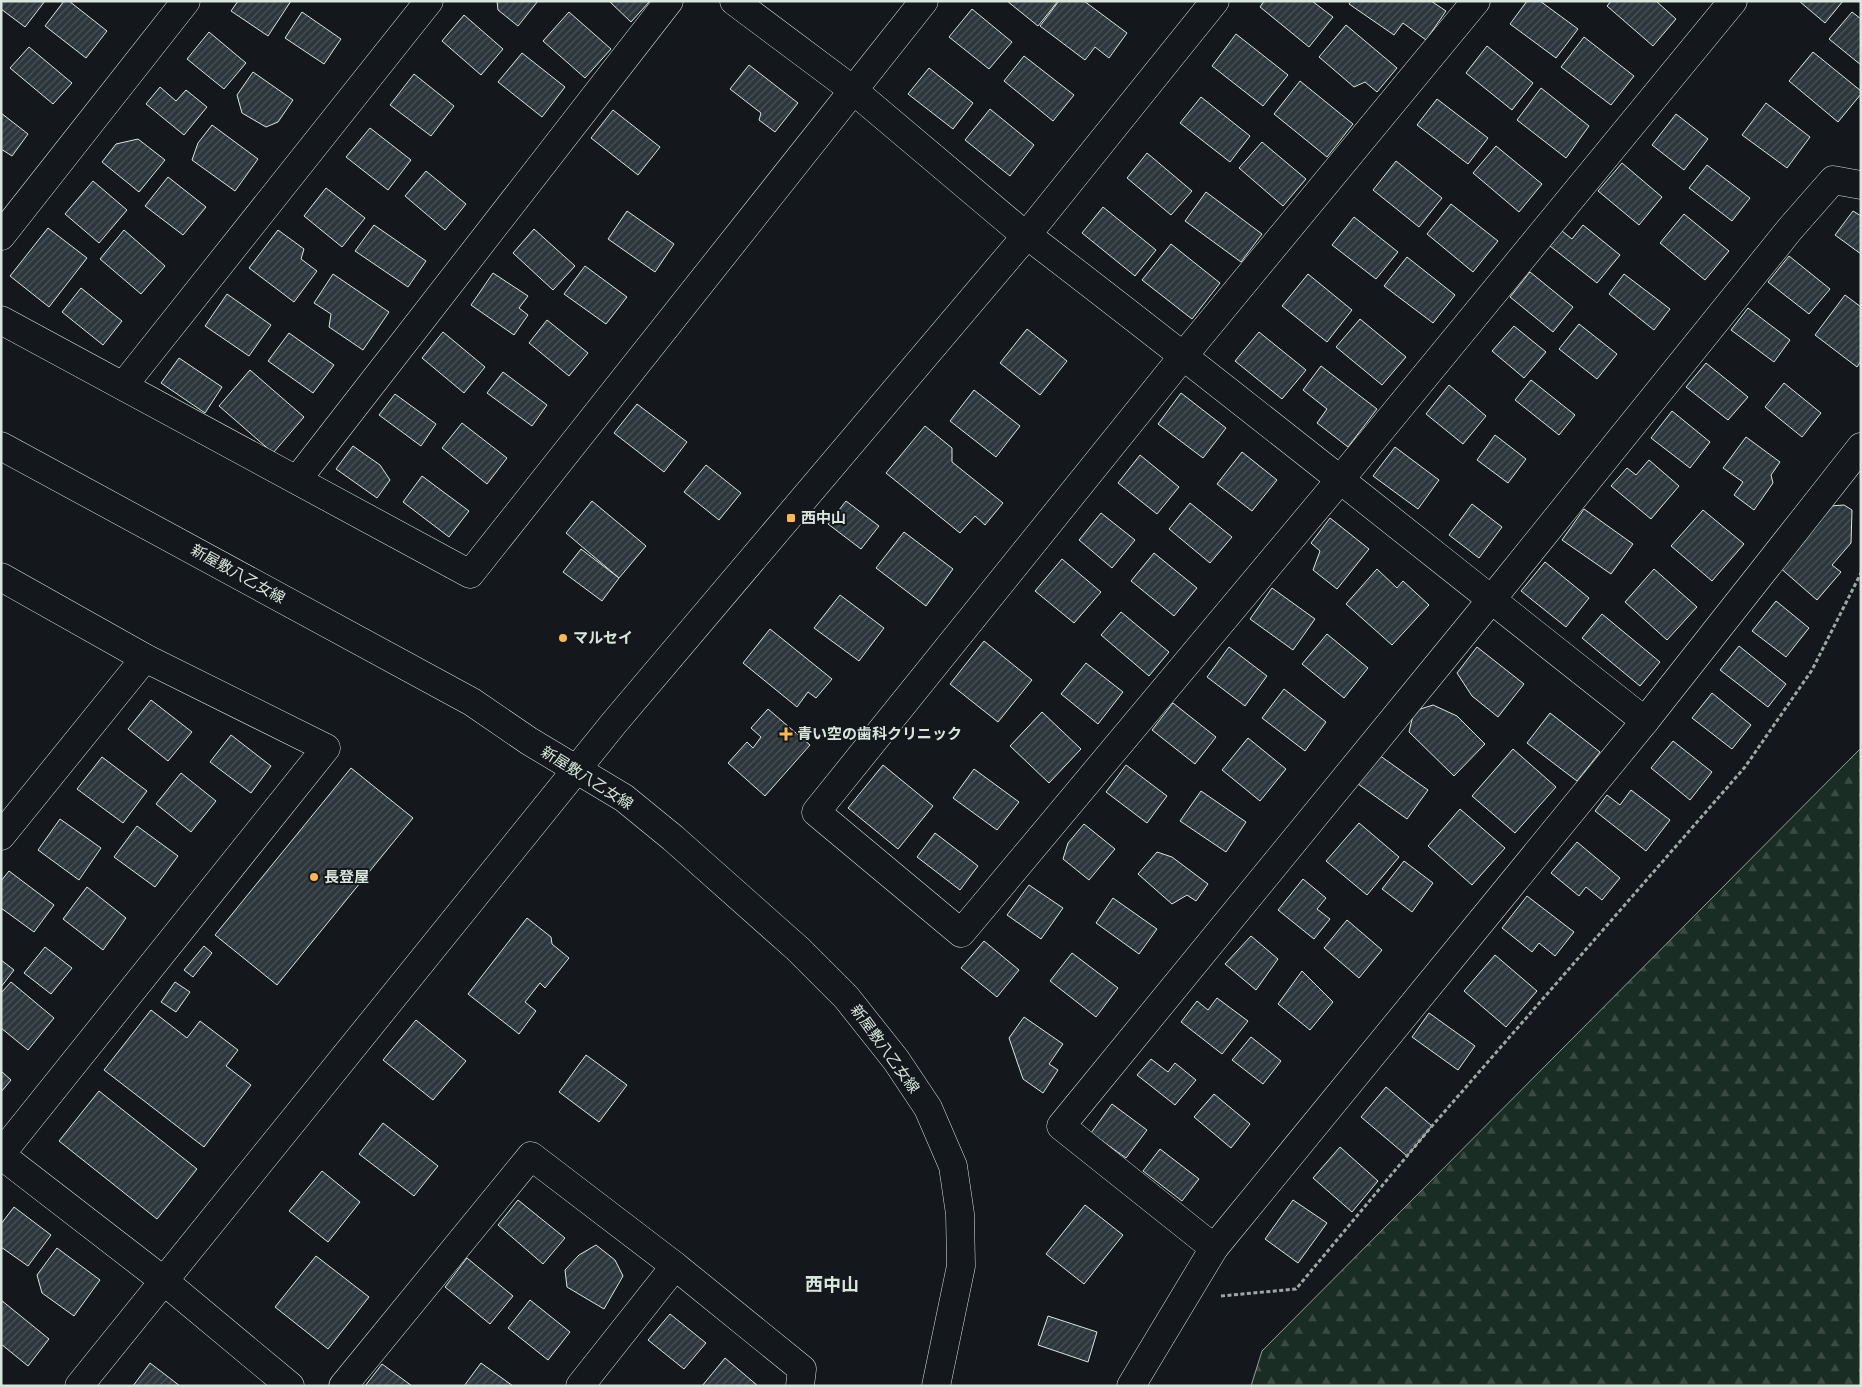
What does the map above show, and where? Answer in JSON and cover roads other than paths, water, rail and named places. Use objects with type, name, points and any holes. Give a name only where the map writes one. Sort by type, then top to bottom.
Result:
[{"type":"street","points":[[1,236],[186,1]]},
{"type":"street","points":[[123,386],[429,1]]},
{"type":"street","points":[[296,480],[669,1]]},
{"type":"street","points":[[734,1],[853,90],[1026,236],[1028,235],[1184,356],[1339,481],[1645,721]]},
{"type":"street","points":[[1,320],[470,574],[924,1]]},
{"type":"street","points":[[79,1386],[614,723],[1026,236],[1215,1]]},
{"type":"street","points":[[1476,1],[1184,356],[816,812],[960,933],[1339,481],[1733,1]]},
{"type":"street","points":[[1214,1248],[1061,1126],[1491,600],[1790,229],[1833,180],[1861,185]]},
{"type":"street","name":"新屋敷八乙女線","points":[[1,446],[472,702],[529,741],[624,798],[673,838],[798,949],[846,996],[896,1060],[928,1108],[953,1166],[960,1214],[961,1266],[936,1386]]},
{"type":"street","points":[[1131,1386],[1214,1248],[1645,721],[1861,447]]},
{"type":"street","points":[[1,577],[145,658],[326,748],[1,1154],[164,1281],[290,1386]]},
{"type":"street","points":[[1,836],[145,658]]},
{"type":"street","points":[[342,1386],[531,1156],[675,1266],[802,1369],[800,1386]]},
{"type":"street","points":[[580,1386],[675,1266]]},
{"type":"place","name":"西中山","points":[[791,518]]},
{"type":"place","name":"マルセイ","points":[[563,638]]},
{"type":"place","name":"青い空の歯科クリニック","points":[[786,734]]},
{"type":"place","name":"長登屋","points":[[314,877]]},
{"type":"district","name":"西中山","points":[[832,1285]]}]
